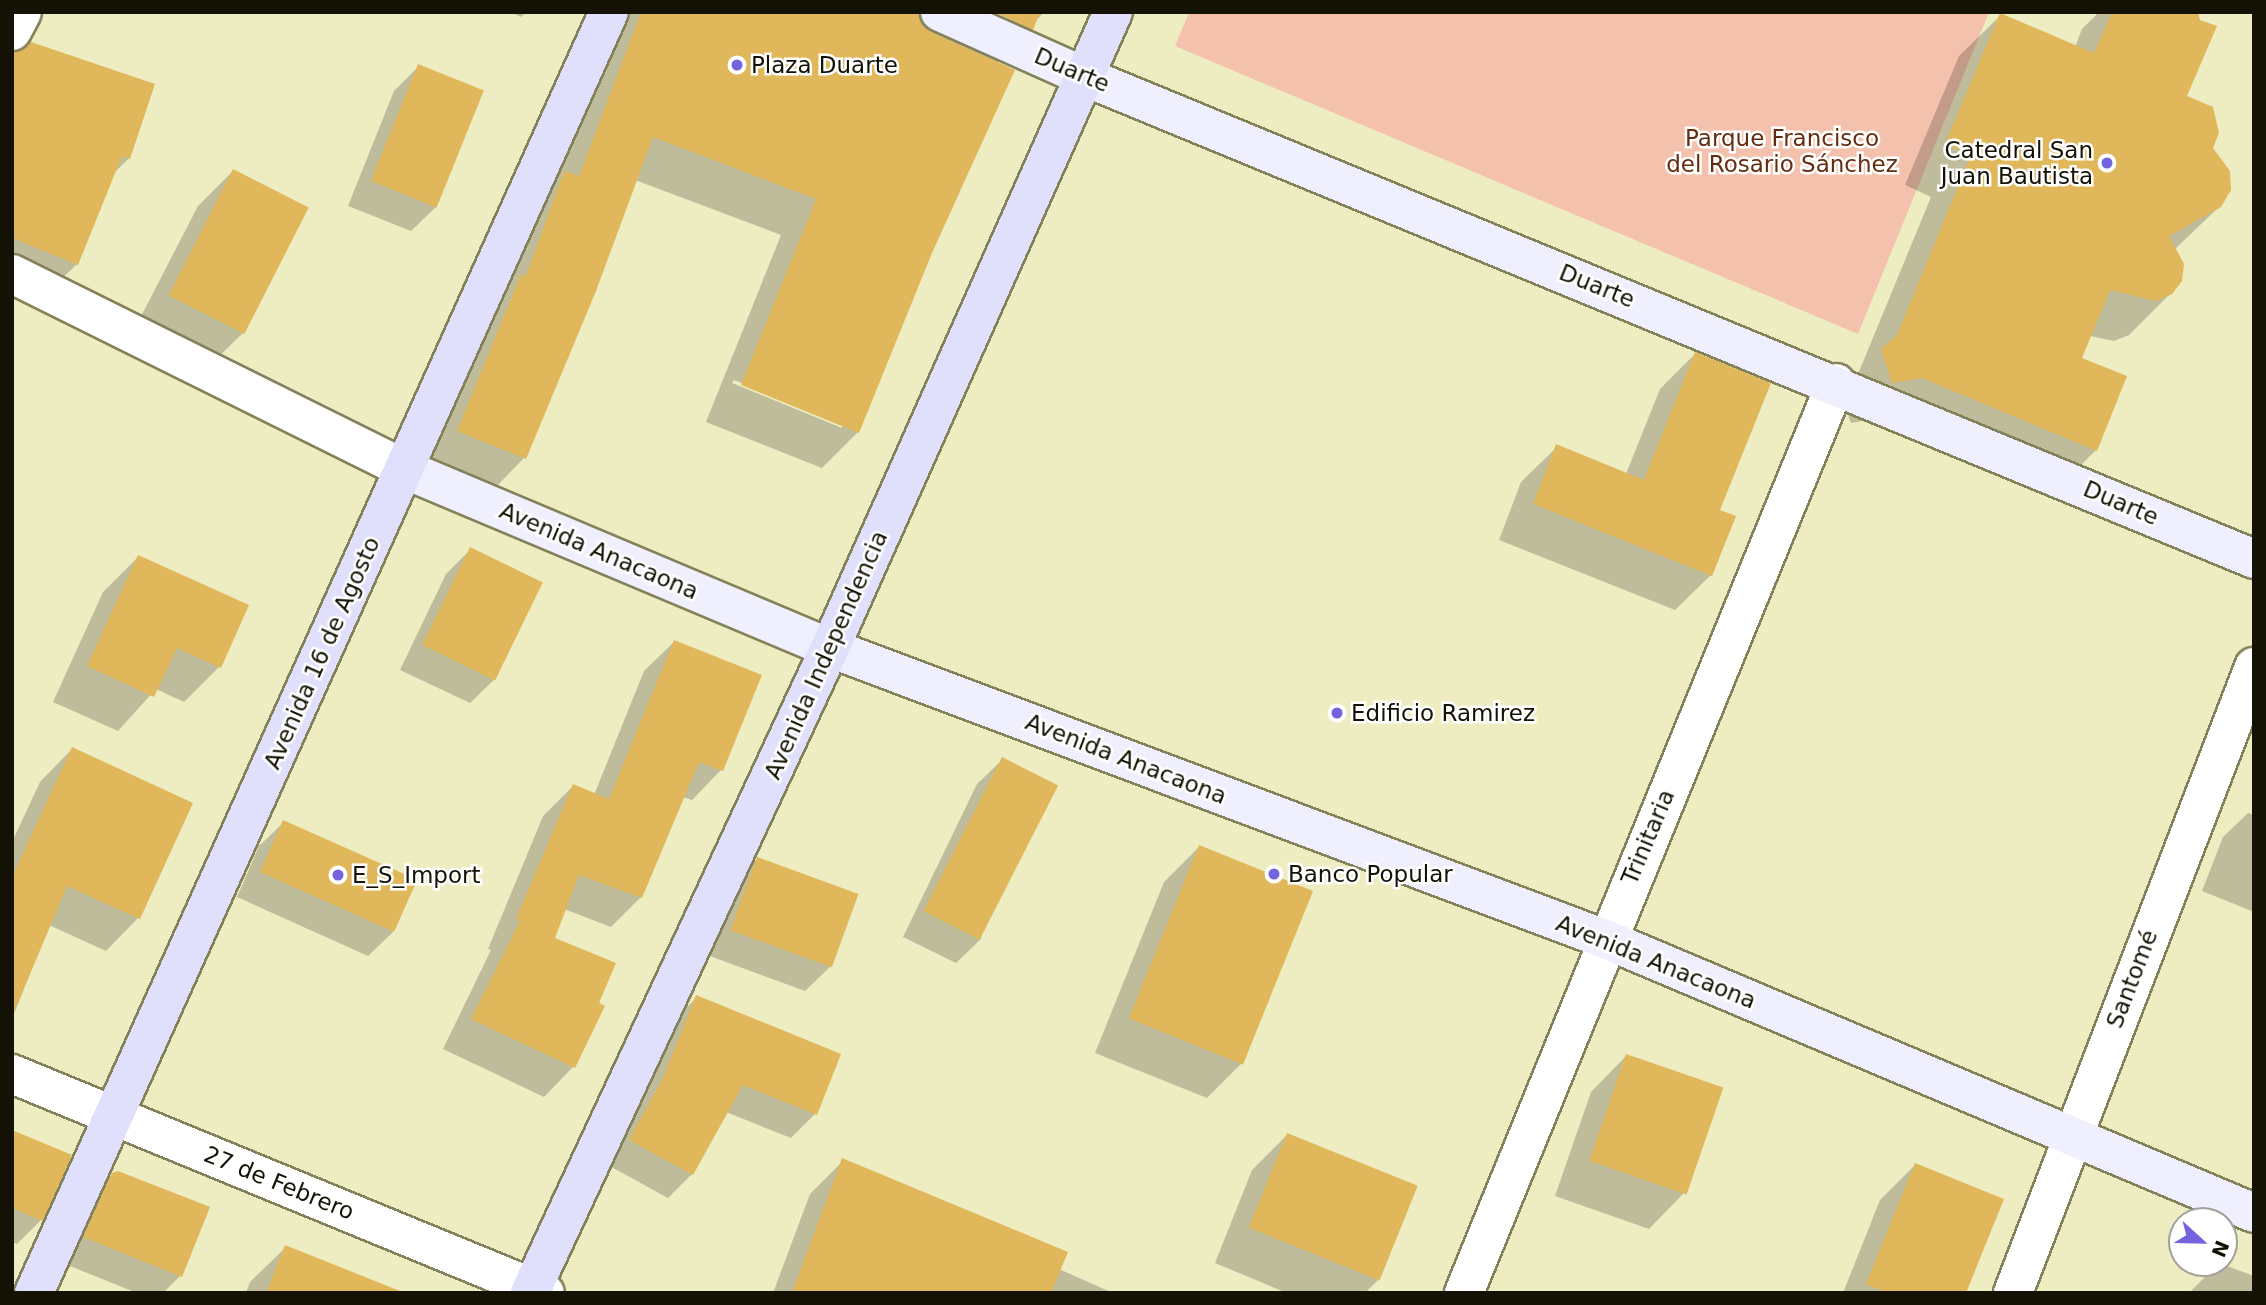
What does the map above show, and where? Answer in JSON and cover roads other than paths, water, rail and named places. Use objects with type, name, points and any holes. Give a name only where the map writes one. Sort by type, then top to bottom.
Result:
[{"type":"main road","name":"Avenida 16 de Agosto","points":[[34,1293],[608,12]]},
{"type":"main road","name":"Duarte","points":[[940,12],[1083,76],[1836,383],[2254,559]]},
{"type":"main road","name":"Avenida Independencia","points":[[536,1291],[831,648],[1113,12]]},
{"type":"main road","name":"Avenida Anacaona","points":[[404,469],[831,648],[1605,939],[2254,1213]]},
{"type":"street","points":[[12,31],[22,12]]},
{"type":"street","name":"Avenida Anacaona","points":[[12,274],[404,469]]},
{"type":"street","name":"Trinitaria","points":[[1464,1293],[1605,939],[1836,383]]},
{"type":"street","name":"Santomé","points":[[2013,1293],[2071,1136],[2254,667]]},
{"type":"street","name":"27 de Febrero","points":[[12,1074],[536,1291]]},
{"type":"place","name":"Plaza Duarte","points":[[737,65]]},
{"type":"place","name":"Catedral San Juan Bautista","points":[[2107,163]]},
{"type":"place","name":"Edificio Ramirez","points":[[1337,713]]},
{"type":"place","name":"Banco Popular","points":[[1274,874]]},
{"type":"place","name":"E_S_Import","points":[[338,875]]},
{"type":"park label","name":"Parque Francisco del Rosario Sánchez","points":[[1782,151]]}]
